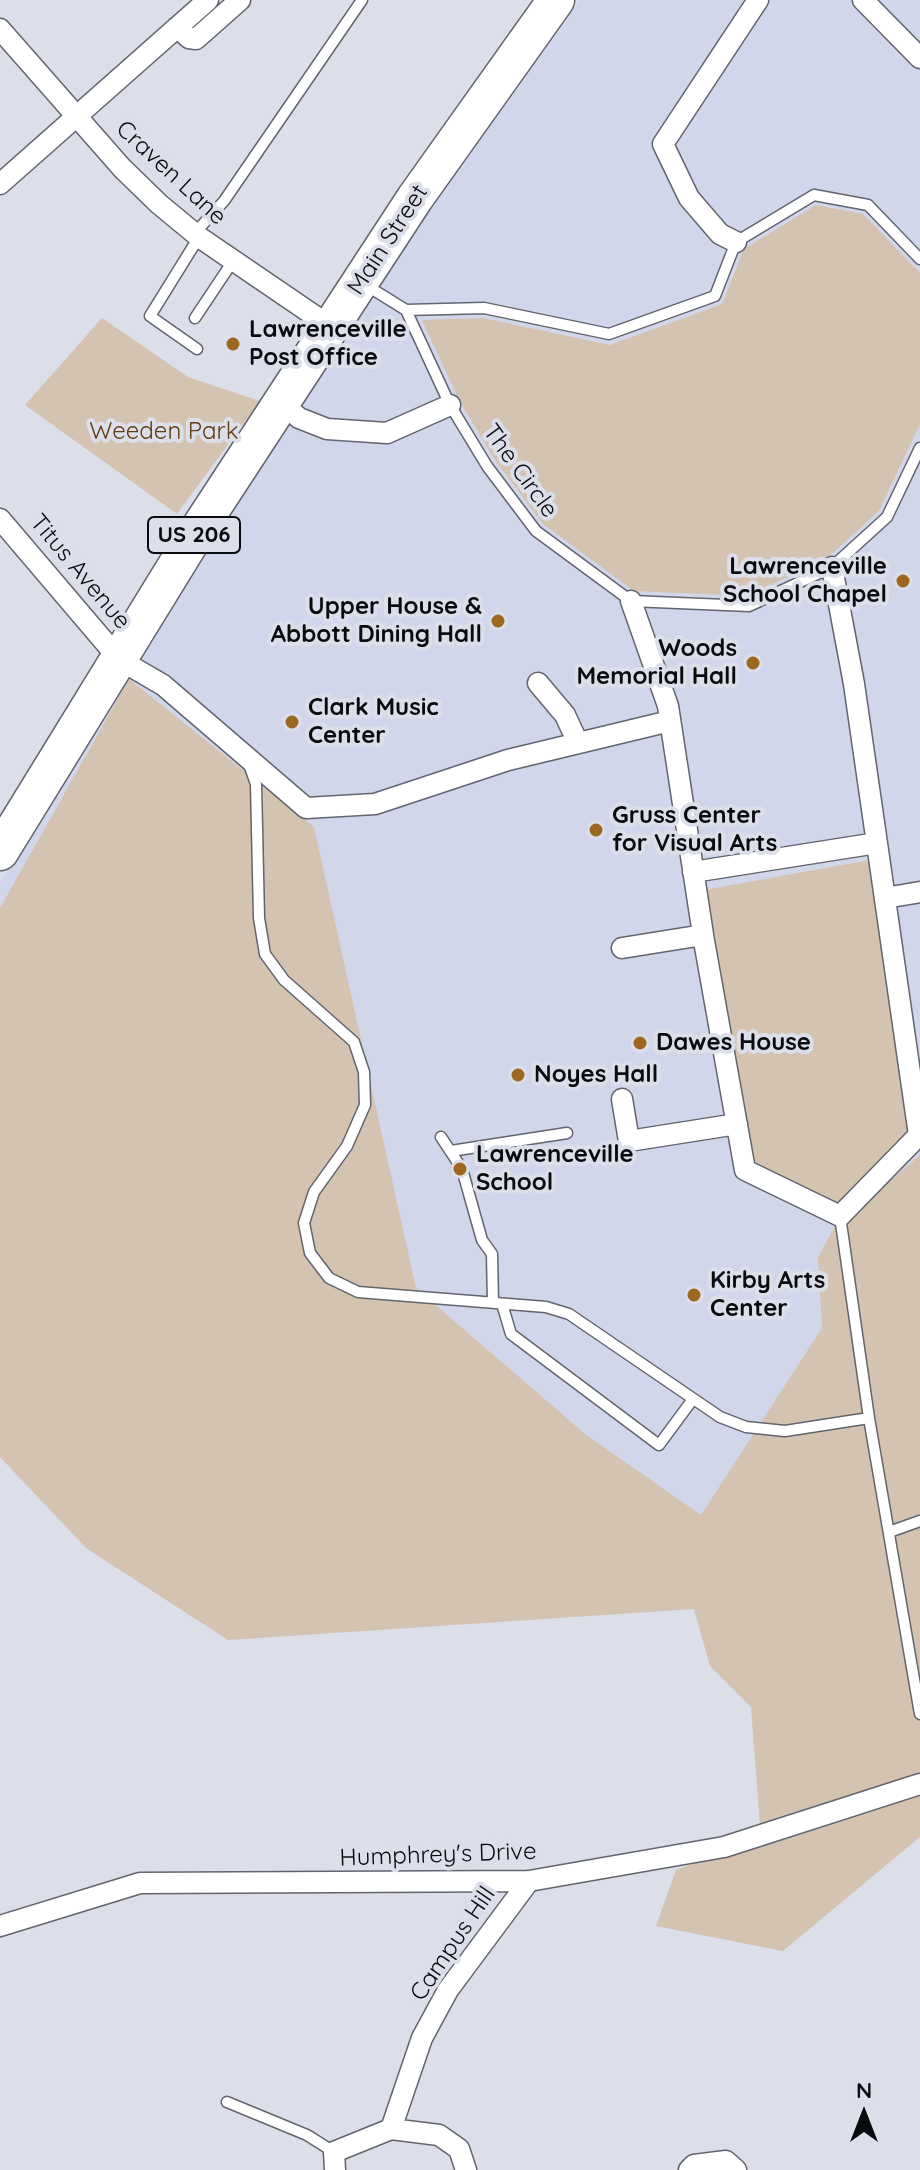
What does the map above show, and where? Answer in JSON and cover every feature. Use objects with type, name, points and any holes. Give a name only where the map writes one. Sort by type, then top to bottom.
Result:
[{"type":"highway","name":"Main Street","points":[[0,852],[198,530],[283,404],[360,281],[556,0]]},
{"type":"street","points":[[0,184],[208,0]]},
{"type":"street","points":[[177,27],[189,38],[196,39],[240,0]]},
{"type":"street","points":[[736,242],[720,234],[689,198],[663,144],[758,0]]},
{"type":"street","points":[[863,0],[920,58]]},
{"type":"street","name":"Craven Lane","points":[[0,29],[122,168],[196,236],[331,327]]},
{"type":"street","points":[[283,404],[299,418],[327,429],[387,433],[450,405]]},
{"type":"street","name":"Titus Avenue","points":[[0,519],[120,660],[163,685],[306,808],[375,804],[508,760],[670,721]]},
{"type":"street","points":[[631,601],[670,721],[703,935],[745,1170],[840,1216],[919,1135],[854,684],[832,567]]},
{"type":"street","points":[[538,683],[565,715],[578,743]]},
{"type":"street","points":[[693,872],[877,843]]},
{"type":"street","points":[[885,898],[920,892]]},
{"type":"street","points":[[622,948],[703,935]]},
{"type":"street","points":[[622,1099],[629,1141],[737,1124]]},
{"type":"street","name":"Humphrey's Drive","points":[[0,1926],[140,1883],[529,1881],[724,1847],[920,1784]]},
{"type":"street","name":"Campus Hill","points":[[391,2129],[422,2038],[448,1990],[529,1881]]},
{"type":"street","points":[[334,2161],[391,2129],[439,2135],[459,2149],[466,2170]]},
{"type":"street","points":[[689,2170],[694,2165],[726,2161],[736,2170]]},
{"type":"lane","points":[[197,349],[150,316],[196,236],[233,190],[362,0]]},
{"type":"lane","points":[[360,281],[406,310],[484,308],[609,334],[715,296],[736,242],[814,195],[868,205],[920,259]]},
{"type":"lane","points":[[195,318],[233,261]]},
{"type":"lane","name":"The Circle","points":[[406,310],[450,405],[487,466],[536,531],[631,601]]},
{"type":"lane","points":[[631,601],[749,606],[832,567],[887,517],[920,448]]},
{"type":"lane","points":[[244,755],[256,784],[259,918],[265,954],[284,980],[354,1042],[364,1072],[365,1105],[347,1146],[314,1192],[304,1223],[310,1253],[329,1278],[358,1292],[546,1307],[569,1314],[720,1417],[746,1427],[785,1431],[869,1418]]},
{"type":"lane","points":[[451,1151],[567,1133]]},
{"type":"lane","points":[[441,1137],[462,1169],[482,1240],[492,1254],[498,1304],[511,1334],[659,1445],[693,1399]]},
{"type":"lane","points":[[840,1216],[869,1418],[920,1714]]},
{"type":"lane","points":[[889,1532],[920,1521]]},
{"type":"lane","points":[[227,2102],[307,2135],[334,2161]]},
{"type":"shaded area","name":"Lawrenceville School","points":[[580,0],[920,0],[920,1837],[783,1951],[656,1926],[676,1870],[761,1838],[751,1707],[710,1666],[694,1609],[228,1640],[86,1548],[0,1457],[0,882],[118,680],[342,333]]},
{"type":"green space","points":[[816,205],[863,214],[920,273],[920,424],[879,511],[826,559],[747,596],[634,591],[543,524],[495,460],[459,400],[422,320],[483,318],[610,345],[722,304],[744,249]]},
{"type":"green space","name":"Weeden Park","points":[[102,318],[188,377],[260,401],[177,514],[25,405]]},
{"type":"green space","points":[[129,679],[314,827],[416,1288],[585,1434],[701,1515],[822,1328],[818,1258],[840,1216],[862,1206],[920,1155],[920,1837],[783,1951],[656,1926],[676,1870],[761,1838],[751,1707],[710,1666],[694,1609],[228,1640],[86,1548],[0,1457],[0,908]]},
{"type":"green space","points":[[870,860],[911,1132],[839,1207],[752,1165],[704,890]]},
{"type":"place","name":"Lawrenceville Post Office","points":[[233,344]]},
{"type":"place","name":"Lawrenceville School Chapel","points":[[903,581]]},
{"type":"place","name":"Upper House & Abbott Dining Hall","points":[[498,621]]},
{"type":"place","name":"Woods Memorial Hall","points":[[753,663]]},
{"type":"place","name":"Clark Music Center","points":[[292,722]]},
{"type":"place","name":"Gruss Center for Visual Arts","points":[[596,830]]},
{"type":"place","name":"Dawes House","points":[[640,1043]]},
{"type":"place","name":"Noyes Hall","points":[[518,1075]]},
{"type":"place","name":"Lawrenceville School","points":[[460,1169]]},
{"type":"place","name":"Kirby Arts Center","points":[[694,1295]]}]
